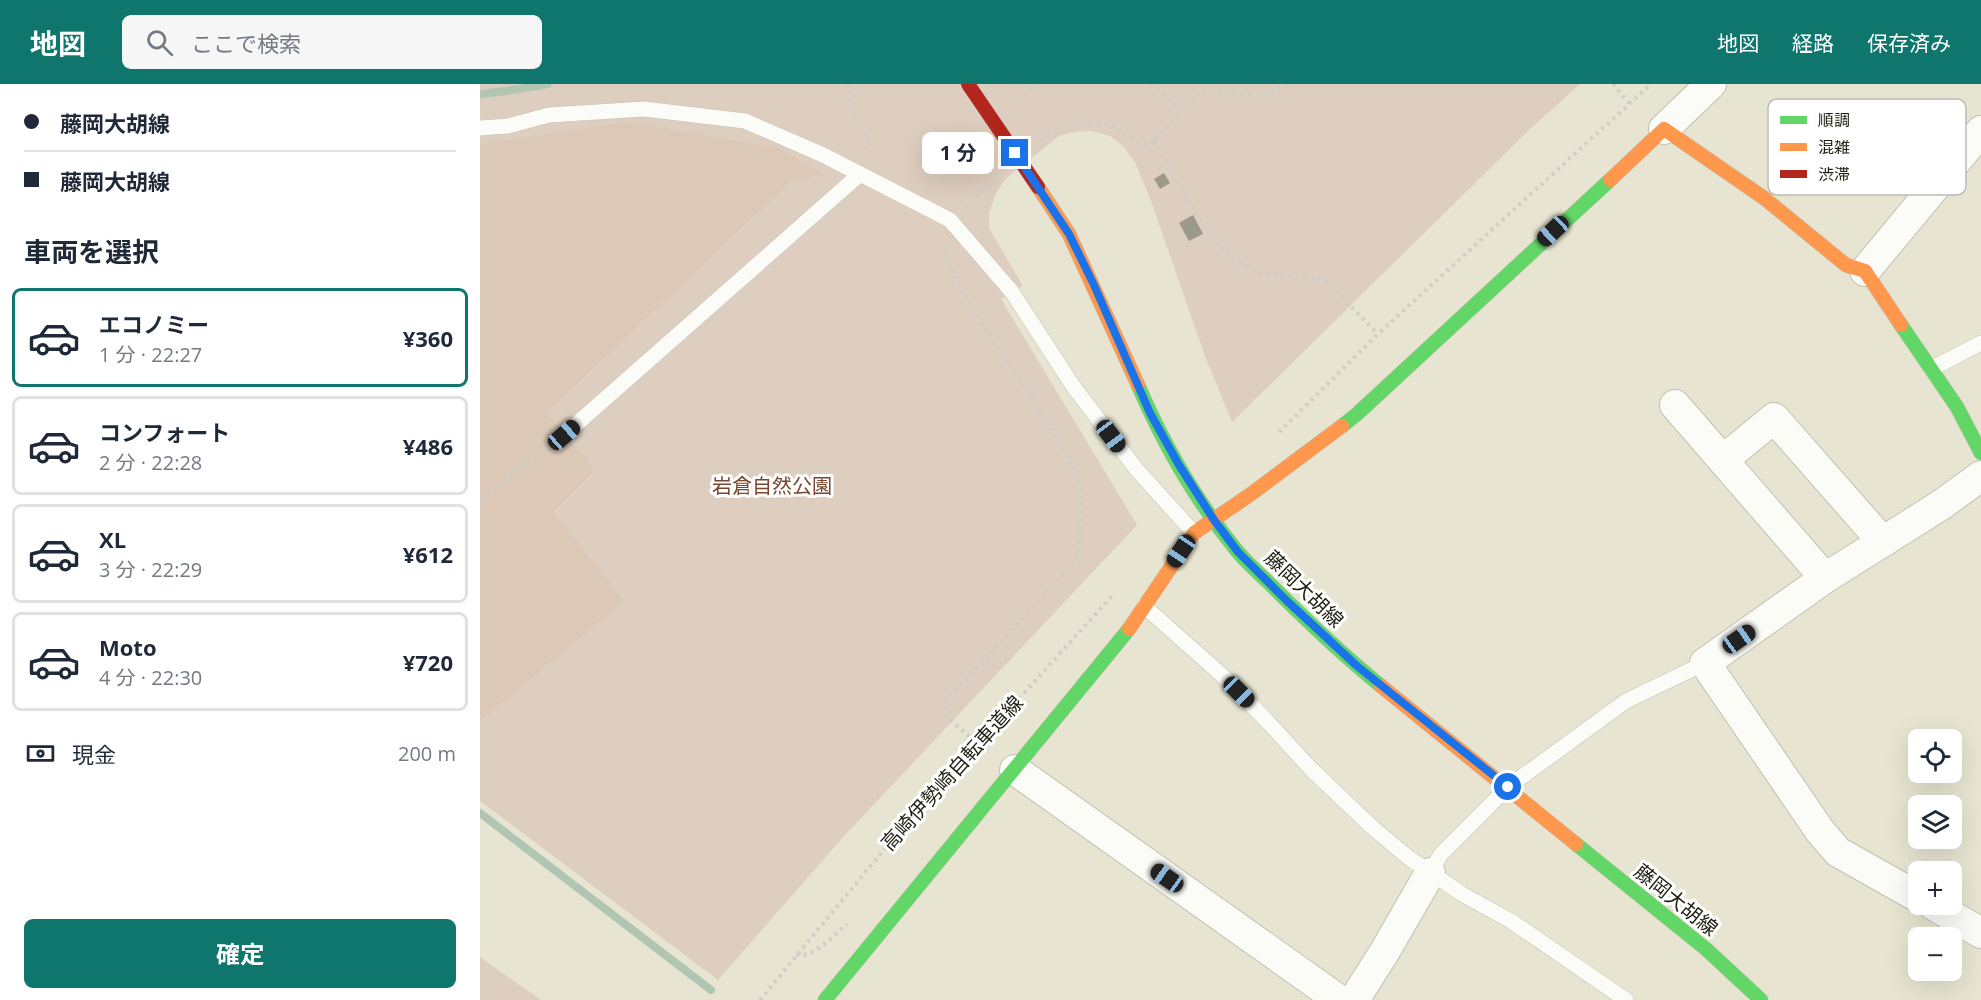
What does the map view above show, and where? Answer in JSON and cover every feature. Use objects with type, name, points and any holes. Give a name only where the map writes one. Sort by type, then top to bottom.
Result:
[{"type":"street","name":"藤岡大胡線","points":[[968,84],[1069,234],[1150,413],[1179,465],[1214,520],[1238,552],[1357,666],[1706,949],[1761,1000]]},
{"type":"street","points":[[825,1000],[1130,628],[1194,533],[1251,494],[1357,414],[1711,84]]},
{"type":"street","points":[[1664,129],[1764,198],[1846,265],[1865,271],[1957,407],[1981,453]]},
{"type":"street","points":[[1966,148],[1981,130]]},
{"type":"street","points":[[1865,271],[1928,195]]},
{"type":"street","points":[[1675,405],[1825,578]]},
{"type":"street","points":[[1723,460],[1774,418],[1883,542]]},
{"type":"street","points":[[1908,891],[1838,852],[1820,831],[1705,663],[1825,578],[1941,505],[1981,476]]},
{"type":"street","points":[[1015,770],[1339,1000]]},
{"type":"street","points":[[1354,1000],[1430,873]]},
{"type":"street","points":[[1951,915],[1981,933]]},
{"type":"lane","points":[[480,128],[508,126],[549,115],[644,109],[745,121],[824,155],[950,220],[1012,292],[1073,386],[1137,470],[1194,533]]},
{"type":"lane","points":[[564,435],[860,174]]},
{"type":"lane","points":[[1931,369],[1981,344]]},
{"type":"lane","points":[[1144,606],[1224,677],[1311,769],[1408,858],[1461,894],[1511,921],[1626,1000]]},
{"type":"lane","points":[[1430,873],[1441,854],[1508,787],[1626,701],[1705,663]]},
{"type":"path","points":[[848,84],[848,95],[869,140],[860,174]]},
{"type":"path","points":[[1015,84],[1036,90],[1042,84]]},
{"type":"path","points":[[1151,84],[1180,109]]},
{"type":"path","points":[[1038,142],[1070,124],[1089,123],[1107,124],[1137,143],[1146,145],[1154,141],[1180,109],[1202,91],[1260,95],[1290,84]]},
{"type":"path","points":[[1613,84],[1629,103]]},
{"type":"path","points":[[1272,440],[1378,334],[1651,84]]},
{"type":"path","points":[[1154,141],[1205,229],[1233,260],[1258,273],[1316,278],[1332,284],[1351,308],[1378,334]]},
{"type":"path","points":[[979,745],[946,716],[946,700],[1070,568],[1079,553],[1082,501],[1079,480],[1073,467],[1039,410],[966,299],[947,259],[943,234],[950,220],[998,177]]},
{"type":"path","points":[[480,503],[518,468],[564,435]]},
{"type":"path","name":"高崎伊勢崎自転車道線","points":[[760,1000],[868,868],[1116,592]]},
{"type":"green space","name":"岩倉自然公園","points":[[480,84],[1580,84],[1530,129],[1232,422],[1205,356],[1150,198],[1135,162],[1123,146],[1110,136],[1092,131],[1073,132],[1059,136],[1006,178],[996,193],[989,213],[989,228],[1023,286],[1001,299],[1137,525],[846,834],[718,980],[480,801]]},
{"type":"green space","points":[[480,957],[541,1000],[480,1000]]},
{"type":"shaded area","points":[[628,122],[778,148],[824,174],[792,180],[546,413],[586,458],[593,472],[553,512],[624,601],[480,721],[480,144]]},
{"type":"building","points":[[1164,173],[1170,183],[1160,189],[1154,179]]},
{"type":"building","points":[[1193,215],[1203,234],[1189,241],[1179,223]]},
{"type":"waterway","points":[[480,94],[548,84]]},
{"type":"waterway","points":[[480,813],[711,990]]},
{"type":"traffic: fast","points":[[1342,426],[1610,180]]},
{"type":"traffic: fast","points":[[1901,325],[1957,407],[1981,453]]},
{"type":"traffic: fast","points":[[1138,385],[1158,429],[1182,471],[1208,513],[1237,551],[1312,625],[1381,686]]},
{"type":"traffic: fast","points":[[825,1000],[1129,629]]},
{"type":"traffic: fast","points":[[1576,844],[1706,949],[1761,1000]]},
{"type":"traffic: slow","points":[[1610,180],[1664,129],[1764,198],[1846,265],[1865,271],[1901,325]]},
{"type":"traffic: slow","points":[[1038,187],[1069,234],[1138,385]]},
{"type":"traffic: slow","points":[[1129,629],[1194,533],[1342,426]]},
{"type":"traffic: slow","points":[[1381,686],[1576,844]]},
{"type":"traffic: jam","points":[[968,84],[1038,187]]},
{"type":"route","points":[[1015,153],[1069,234],[1150,413],[1179,465],[1214,520],[1238,552],[1357,666],[1508,787]]}]
